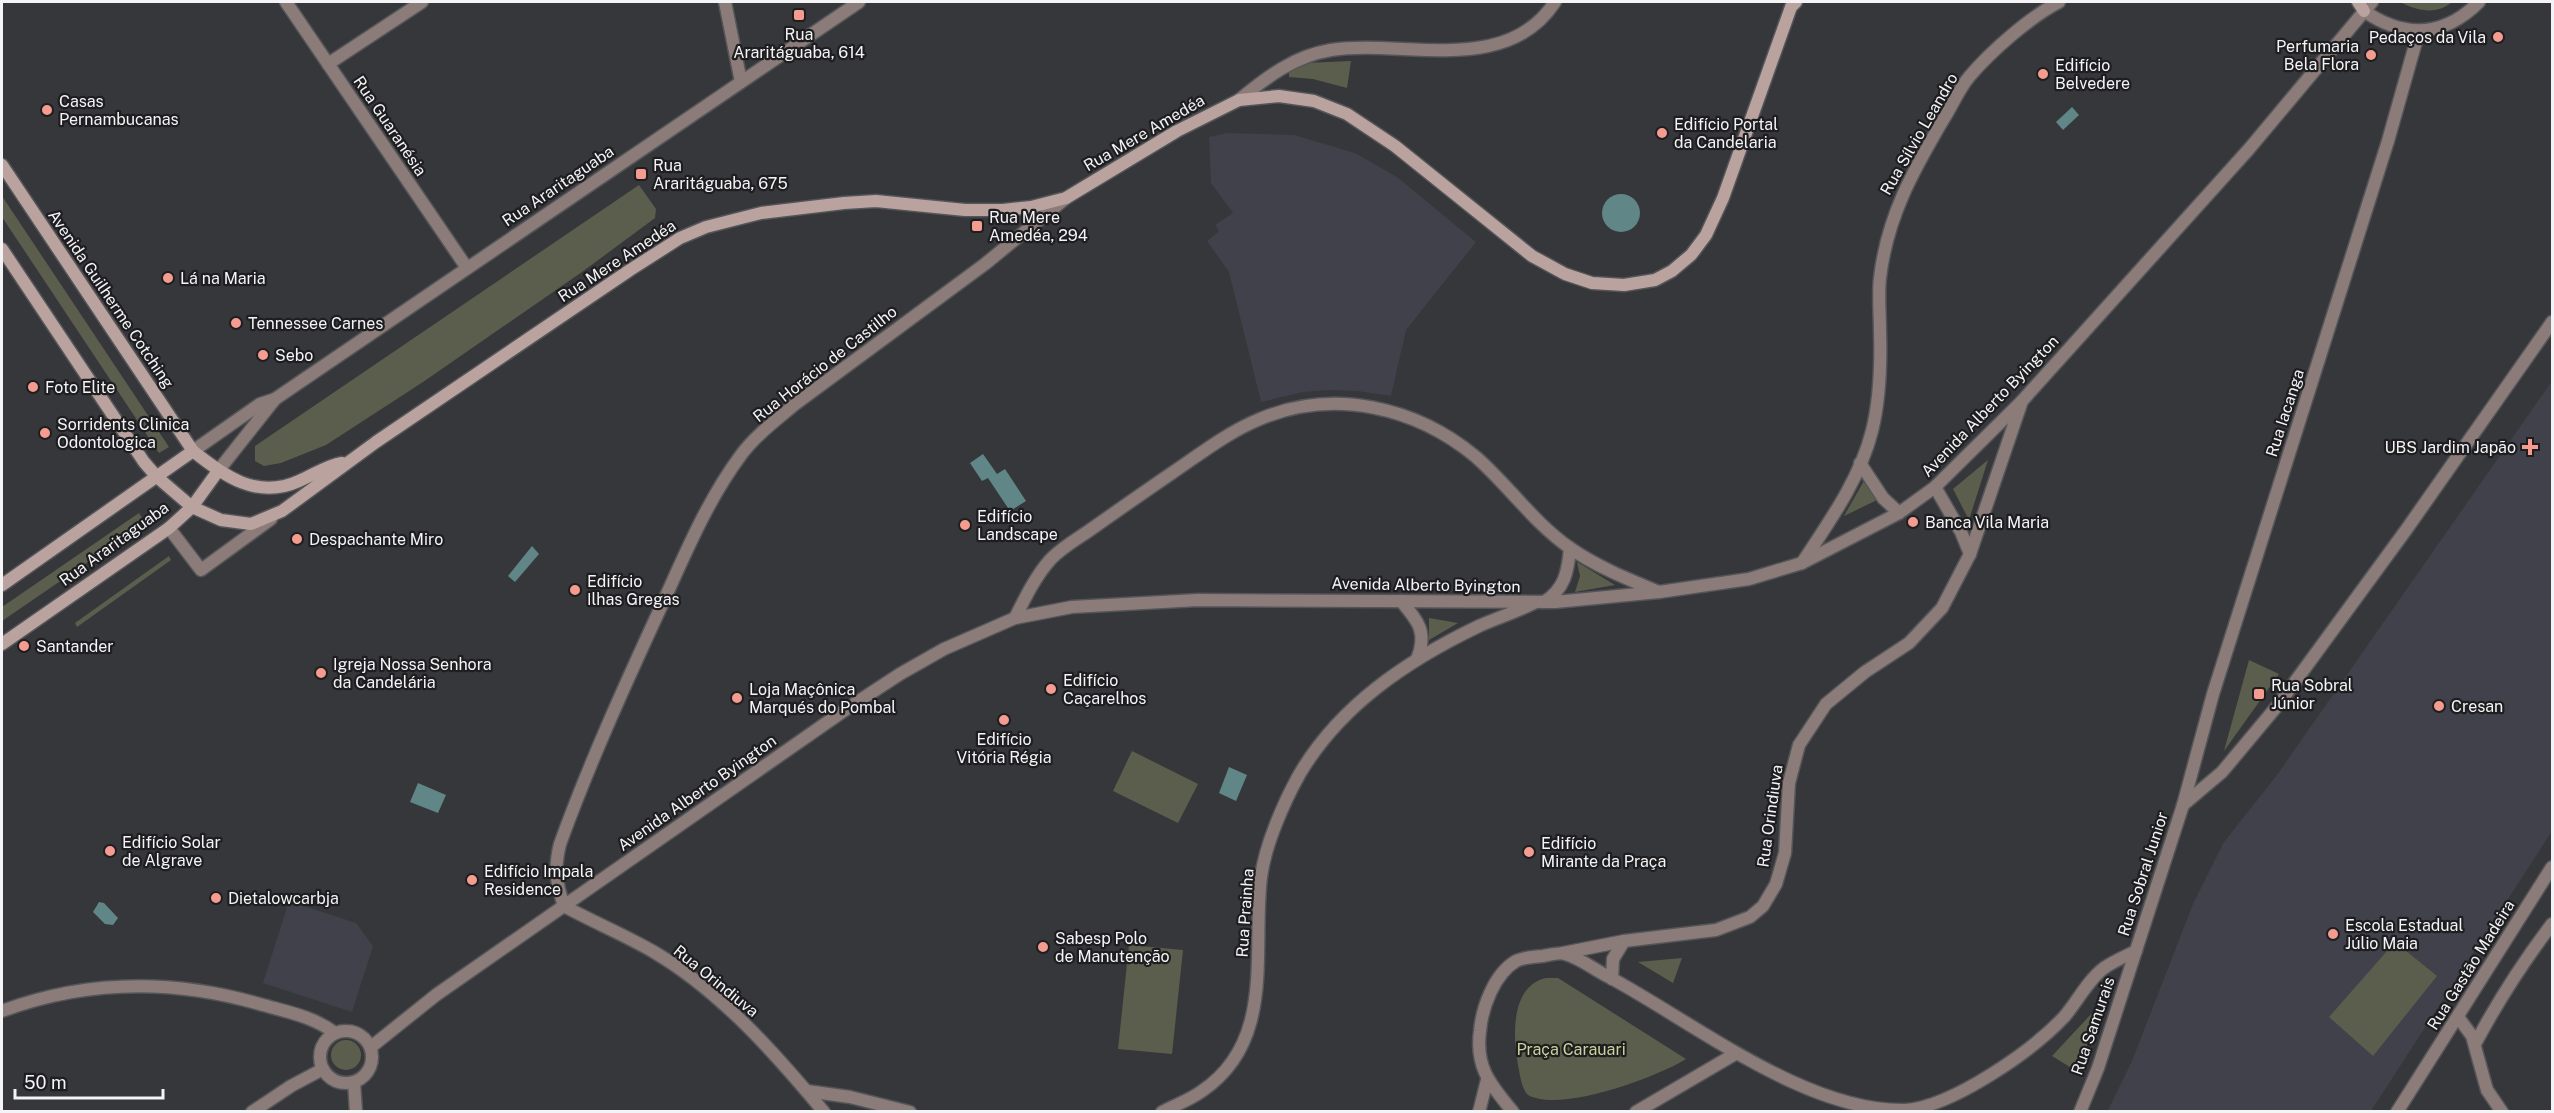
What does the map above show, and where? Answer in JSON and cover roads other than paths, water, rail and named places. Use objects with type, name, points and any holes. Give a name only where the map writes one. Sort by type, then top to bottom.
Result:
[{"type":"main road","name":"Rua Mere Amedéa","points":[[157,477],[192,507],[221,520],[251,524],[282,511],[349,462],[630,270],[680,238],[706,226],[761,213],[876,201],[965,210],[1031,207],[1066,198],[1186,126],[1239,100],[1279,96],[1314,101],[1347,114],[1395,146],[1532,256],[1574,277],[1592,283],[1624,285],[1656,280],[1672,271],[1691,255],[1706,236],[1723,198],[1793,3]]},
{"type":"main road","name":"Avenida Guilherme Cotching","points":[[2,165],[193,451]]},
{"type":"main road","points":[[2,249],[144,462],[157,477]]},
{"type":"main road","name":"Rua Mere Amedéa","points":[[193,451],[218,471],[241,483],[257,487],[292,485],[334,464],[349,462]]},
{"type":"main road","name":"Rua Araritaguaba","points":[[2,585],[193,451]]},
{"type":"main road","name":"Rua Araritaguaba","points":[[2,644],[169,528],[192,507],[218,471]]},
{"type":"street","name":"Rua Guaranésia","points":[[286,2],[467,268]]},
{"type":"street","points":[[328,64],[422,2]]},
{"type":"street","points":[[725,2],[741,82]]},
{"type":"street","name":"Rua Araritaguaba","points":[[193,451],[260,404],[275,399],[860,2]]},
{"type":"street","points":[[1239,100],[1266,78],[1303,57],[1331,50],[1383,47],[1451,51],[1500,44],[1533,25],[1553,2]]},
{"type":"street","name":"Rua Sílvio Leandro","points":[[1802,563],[1842,501],[1871,434],[1878,403],[1881,338],[1879,281],[1896,207],[1926,148],[1968,78],[2012,36],[2045,9],[2059,2]]},
{"type":"street","points":[[2365,5],[2385,24],[2399,29],[2419,31],[2446,26],[2479,2]]},
{"type":"street","name":"Avenida Alberto Byington","points":[[371,1047],[436,995],[900,674],[944,649],[1015,618],[1072,608],[1198,600],[1539,602],[1659,592],[1749,579],[1802,563],[1899,513],[1935,487],[2022,401],[2249,148],[2365,5]]},
{"type":"street","name":"Rua Iacanga","points":[[2183,805],[2213,694],[2388,141],[2419,31]]},
{"type":"street","name":"Rua Horácio de Castilho","points":[[564,906],[555,880],[555,863],[585,775],[689,547],[714,496],[741,454],[767,427],[794,405],[985,264],[1066,198]]},
{"type":"street","name":"Rua Sobral Junior","points":[[1735,1054],[1780,1079],[1832,1100],[1879,1111],[1908,1110],[1936,1103],[1999,1069],[2064,1016],[2103,969],[2136,951],[2183,805],[2223,772],[2278,705],[2406,530],[2553,322]]},
{"type":"street","name":"Rua Araritaguaba","points":[[218,471],[275,399]]},
{"type":"street","name":"Rua Orindiuva","points":[[1563,953],[1624,941],[1716,930],[1750,917],[1763,906],[1781,870],[1785,853],[1789,783],[1799,745],[1811,723],[1826,705],[1865,672],[1909,643],[1942,608],[1970,554],[2022,401]]},
{"type":"street","points":[[1015,618],[1041,573],[1061,551],[1229,434],[1261,418],[1309,405],[1368,406],[1390,410],[1431,427],[1455,441],[1477,459],[1532,515],[1570,548],[1659,592]]},
{"type":"street","points":[[1860,463],[1883,498],[1899,513]]},
{"type":"street","points":[[1935,487],[1961,532],[1970,554]]},
{"type":"street","points":[[169,528],[201,570],[282,511]]},
{"type":"street","points":[[1539,602],[1559,591],[1564,581],[1570,548]]},
{"type":"street","points":[[1401,601],[1416,619],[1423,637],[1417,659]]},
{"type":"street","name":"Rua Prainha","points":[[1162,1112],[1202,1092],[1218,1078],[1247,1036],[1257,994],[1261,875],[1272,837],[1300,774],[1347,712],[1390,677],[1417,659],[1477,627],[1539,602]]},
{"type":"street","name":"Rua Gastão Madeira","points":[[2397,1112],[2550,874]]},
{"type":"street","name":"Rua Orindiuva","points":[[564,906],[654,952],[699,984],[753,1033],[824,1112]]},
{"type":"street","points":[[2475,1044],[2496,1005],[2528,956],[2553,924]]},
{"type":"street","points":[[1611,979],[1613,959],[1624,941]]},
{"type":"street","name":"Rua Samurais","points":[[2080,1112],[2098,1068],[2136,951]]},
{"type":"street","points":[[1513,1112],[1487,1080],[1479,1056],[1481,1019],[1490,996],[1503,973],[1516,961],[1563,953],[1611,979],[1735,1054],[1638,1111]]},
{"type":"street","points":[[2,1011],[27,1001],[63,993],[135,985],[153,986],[196,989],[241,998],[317,1021],[335,1033]]},
{"type":"street","points":[[2458,1017],[2475,1044],[2487,1090],[2502,1112]]},
{"type":"street","points":[[352,1031],[360,1034],[371,1047],[372,1065],[368,1072],[354,1082],[336,1081],[323,1069],[320,1053],[323,1044],[335,1033],[352,1031]]},
{"type":"street","points":[[252,1112],[291,1086],[323,1069]]},
{"type":"street","points":[[1479,1112],[1487,1080]]},
{"type":"street","points":[[354,1082],[356,1112]]},
{"type":"street","points":[[807,1091],[850,1097],[910,1112]]},
{"type":"water","points":[[2072,107],[2079,115],[2063,130],[2056,122]]},
{"type":"water","points":[[1621,194],[1635,199],[1640,213],[1635,227],[1621,232],[1607,227],[1602,213],[1607,199]]},
{"type":"water","points":[[983,454],[997,474],[1005,469],[1026,501],[1010,511],[988,478],[982,481],[970,463]]},
{"type":"water","points":[[532,546],[539,554],[515,582],[508,576]]},
{"type":"water","points":[[1229,767],[1247,775],[1236,801],[1219,793]]},
{"type":"water","points":[[418,783],[446,795],[438,813],[410,802]]},
{"type":"water","points":[[99,902],[104,903],[118,918],[113,925],[105,924],[93,912]]},
{"type":"place","name":"Rua Araritáguaba, 614","points":[[799,15]]},
{"type":"place","name":"Pedaços da Vila","points":[[2498,37]]},
{"type":"place","name":"Perfumaria Bela Flora","points":[[2371,55]]},
{"type":"place","name":"Edifício Belvedere","points":[[2043,74]]},
{"type":"place","name":"Casas Pernambucanas","points":[[47,110]]},
{"type":"place","name":"Edifício Portal da Candelaria","points":[[1662,133]]},
{"type":"place","name":"Rua Araritáguaba, 675","points":[[641,174]]},
{"type":"place","name":"Rua Mere Amedéa, 294","points":[[977,226]]},
{"type":"place","name":"Lá na Maria","points":[[168,278]]},
{"type":"place","name":"Tennessee Carnes","points":[[236,323]]},
{"type":"place","name":"Sebo","points":[[263,355]]},
{"type":"place","name":"Foto Elite","points":[[33,387]]},
{"type":"place","name":"Sorridents Clinica Odontologica","points":[[45,433]]},
{"type":"place","name":"UBS Jardim Japão","points":[[2530,447]]},
{"type":"place","name":"Banca Vila Maria","points":[[1913,522]]},
{"type":"place","name":"Edifício Landscape","points":[[965,525]]},
{"type":"place","name":"Despachante Miro","points":[[297,539]]},
{"type":"place","name":"Edifício Ilhas Gregas","points":[[575,590]]},
{"type":"place","name":"Santander","points":[[24,646]]},
{"type":"place","name":"Igreja Nossa Senhora da Candelária","points":[[321,673]]},
{"type":"place","name":"Edifício Caçarelhos","points":[[1051,689]]},
{"type":"place","name":"Rua Sobral Júnior","points":[[2259,694]]},
{"type":"place","name":"Loja Maçônica Marqués do Pombal","points":[[737,698]]},
{"type":"place","name":"Cresan","points":[[2439,706]]},
{"type":"place","name":"Edifício Vitória Régia","points":[[1004,720]]},
{"type":"place","name":"Edifício Solar de Algrave","points":[[110,851]]},
{"type":"place","name":"Edifício Mirante da Praça","points":[[1529,852]]},
{"type":"place","name":"Edifício Impala Residence","points":[[472,880]]},
{"type":"place","name":"Dietalowcarbja","points":[[216,898]]},
{"type":"place","name":"Escola Estadual Júlio Maia","points":[[2333,934]]},
{"type":"place","name":"Sabesp Polo de Manutenção","points":[[1043,947]]},
{"type":"park label","name":"Praça Carauari","points":[[1571,1049]]}]
